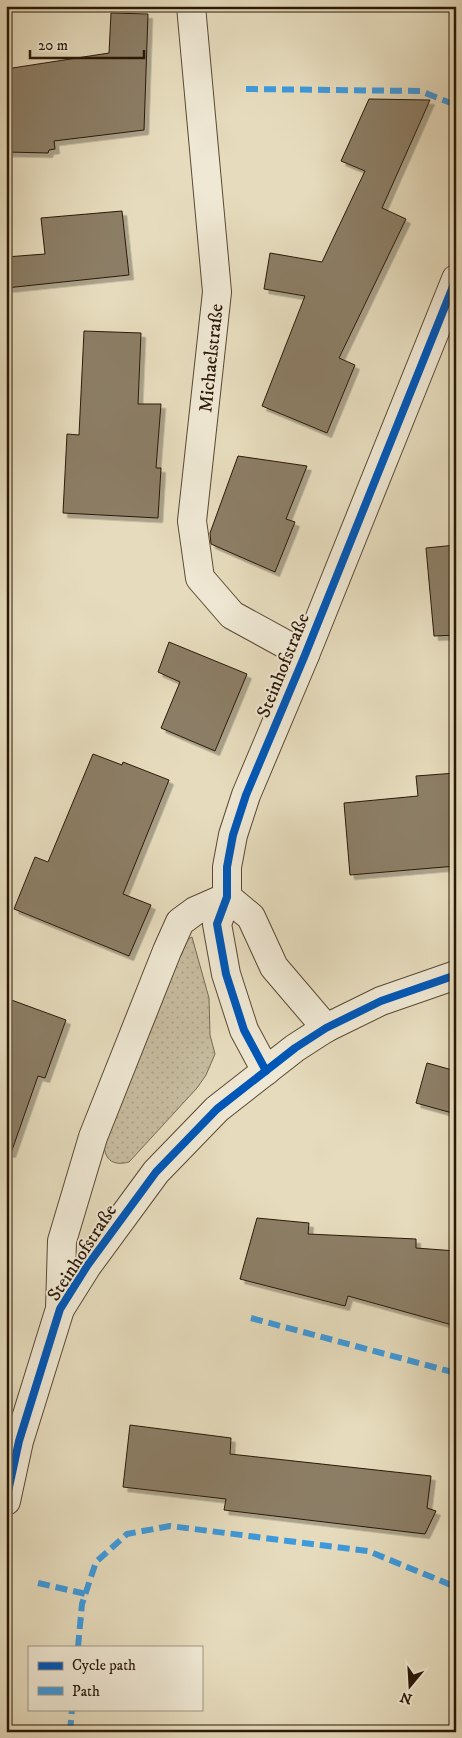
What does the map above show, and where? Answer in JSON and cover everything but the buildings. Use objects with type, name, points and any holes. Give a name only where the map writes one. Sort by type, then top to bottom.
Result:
[{"type":"street","name":"Michaelstraße","points":[[191,6],[217,292],[192,521],[200,578],[232,615],[305,655]]},
{"type":"street","name":"Steinhofstraße","points":[[266,1071],[244,1030],[226,974],[218,924],[226,896],[227,867],[232,834],[246,795],[305,655],[456,279]]},
{"type":"street","name":"Steinhofstraße","points":[[60,1309],[62,1241],[93,1136],[167,951],[180,922],[195,911],[226,896]]},
{"type":"street","points":[[226,896],[251,917],[274,967],[326,1028]]},
{"type":"street","name":"Steinhofstraße","points":[[6,1501],[19,1441],[60,1309],[87,1266],[156,1172],[217,1109],[295,1048],[326,1028],[381,1001],[456,975]]},
{"type":"shaded area","points":[[192,937],[209,998],[210,1035],[215,1054],[206,1075],[197,1088],[129,1162],[115,1163],[106,1155],[104,1145],[184,941]]},
{"type":"marked path","points":[[246,89],[420,91],[456,105]]},
{"type":"marked path","points":[[251,1318],[456,1373]]},
{"type":"marked path","points":[[78,1646],[82,1604],[96,1562],[127,1534],[170,1526],[368,1551],[456,1587]]},
{"type":"marked path","points":[[38,1583],[86,1594]]},
{"type":"marked path","points":[[70,1732],[72,1710]]},
{"type":"cycle path","points":[[266,1071],[244,1030],[226,974],[217,924],[227,897],[227,867],[233,835],[246,795],[305,655],[456,279]]},
{"type":"cycle path","points":[[6,1501],[19,1441],[60,1309],[87,1266],[156,1172],[217,1109],[295,1048],[326,1028],[381,1001],[456,975]]}]
